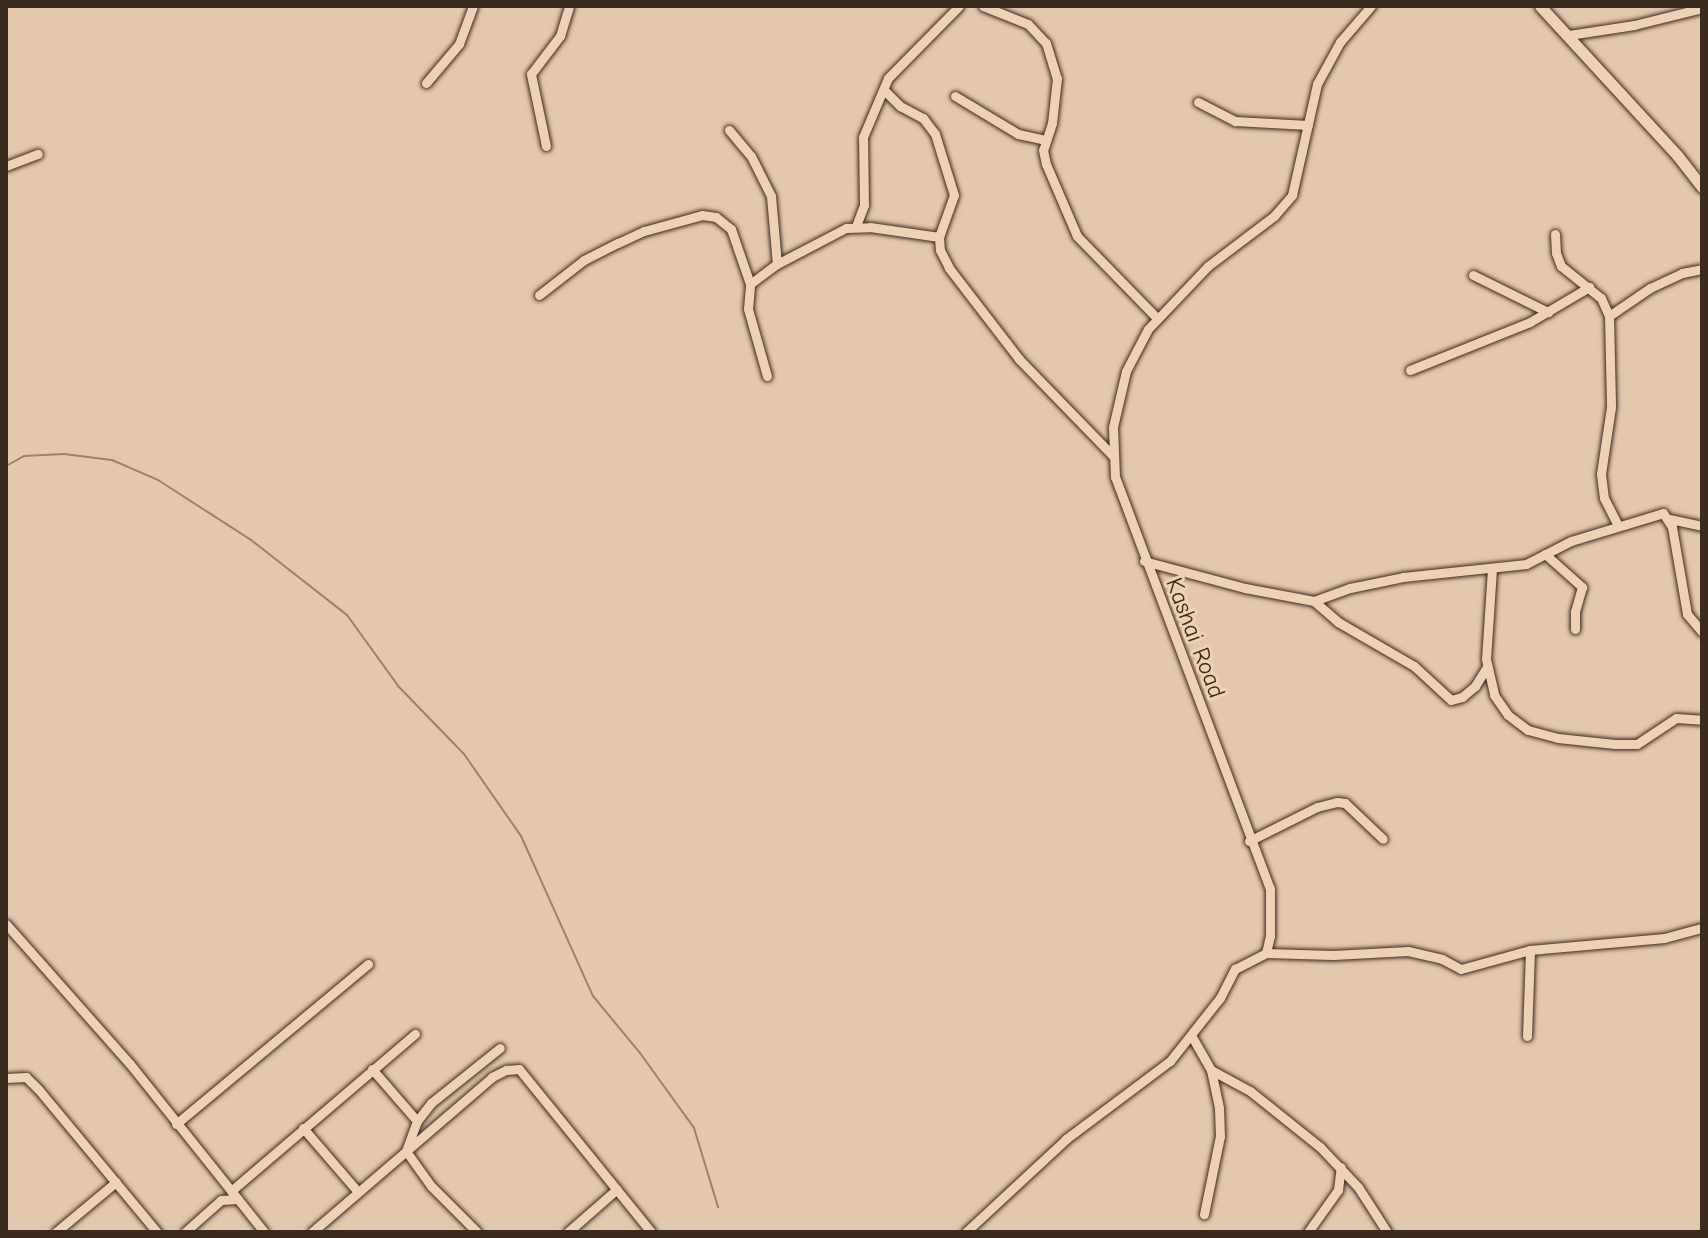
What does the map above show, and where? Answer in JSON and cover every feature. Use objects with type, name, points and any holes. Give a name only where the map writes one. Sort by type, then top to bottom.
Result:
[{"type":"main road","points":[[1540,6],[1702,187]]},
{"type":"street","points":[[426,83],[459,44],[473,6]]},
{"type":"street","points":[[546,146],[531,74],[560,36],[569,6]]},
{"type":"street","points":[[856,226],[866,190],[861,155],[863,137],[884,90],[901,61],[959,6]]},
{"type":"street","points":[[983,6],[1028,24],[1050,50],[1057,78],[1052,123],[1043,156],[1077,236],[1157,318]]},
{"type":"street","name":"Kashai Road","points":[[1266,953],[1270,936],[1270,889],[1249,841],[1115,477],[1112,455],[1117,403],[1126,371],[1157,318],[1208,266],[1274,216],[1292,195],[1317,84],[1340,42],[1371,6]]},
{"type":"street","points":[[1569,35],[1634,25],[1702,8]]},
{"type":"street","points":[[884,90],[900,106],[923,118],[935,134],[954,195],[939,237],[940,250],[949,268],[1019,359],[1112,455]]},
{"type":"street","points":[[955,96],[1018,134],[1046,140]]},
{"type":"street","points":[[1198,102],[1235,121],[1308,125]]},
{"type":"street","points":[[729,130],[751,156],[771,196],[777,264]]},
{"type":"street","points":[[6,166],[38,154]]},
{"type":"street","points":[[539,295],[584,260],[644,231],[702,215],[716,217],[731,229],[750,284],[748,309],[767,376]]},
{"type":"street","points":[[750,284],[777,264],[856,226],[939,237]]},
{"type":"street","points":[[1555,234],[1556,253],[1561,266],[1601,298],[1609,316],[1611,407],[1601,474],[1604,498],[1617,524]]},
{"type":"street","points":[[1609,316],[1650,288],[1682,273],[1702,269]]},
{"type":"street","points":[[1473,275],[1548,312]]},
{"type":"street","points":[[1410,370],[1548,312],[1589,287]]},
{"type":"street","points":[[1314,601],[1350,588],[1403,577],[1526,564],[1617,524],[1659,513],[1670,519],[1702,526]]},
{"type":"street","points":[[1670,519],[1681,598],[1687,614],[1702,632]]},
{"type":"street","points":[[1545,554],[1582,587],[1575,612],[1575,629]]},
{"type":"street","points":[[1144,561],[1245,588],[1314,601],[1338,622],[1414,666],[1451,700],[1462,697],[1475,686],[1487,667]]},
{"type":"street","points":[[1492,569],[1487,667],[1494,695],[1508,715],[1528,730],[1558,738],[1637,744],[1676,718],[1702,720]]},
{"type":"street","points":[[1249,841],[1317,807],[1337,802],[1345,803],[1383,839]]},
{"type":"street","points":[[6,924],[130,1064],[264,1232]]},
{"type":"street","points":[[966,1232],[1066,1139],[1170,1061],[1220,998],[1235,969],[1266,953],[1333,955],[1408,951],[1442,959],[1461,969],[1530,950],[1664,938],[1702,928]]},
{"type":"street","points":[[1527,1036],[1530,950]]},
{"type":"street","points":[[176,1124],[368,964]]},
{"type":"street","points":[[231,1191],[415,1034]]},
{"type":"street","points":[[1191,1035],[1211,1070],[1218,1096],[1220,1136],[1204,1214]]},
{"type":"street","points":[[406,1151],[417,1121],[448,1088],[500,1048]]},
{"type":"street","points":[[372,1069],[417,1121]]},
{"type":"street","points":[[312,1232],[492,1077],[506,1070],[519,1069],[651,1232]]},
{"type":"street","points":[[1211,1070],[1250,1091],[1341,1167],[1387,1232]]},
{"type":"street","points":[[6,1078],[26,1077],[32,1083],[157,1232]]},
{"type":"street","points":[[303,1128],[358,1192]]},
{"type":"street","points":[[406,1151],[431,1186],[477,1232]]},
{"type":"street","points":[[1308,1232],[1338,1190],[1341,1167]]},
{"type":"street","points":[[56,1232],[116,1182]]},
{"type":"street","points":[[568,1232],[617,1189]]},
{"type":"street","points":[[185,1232],[216,1204],[226,1199],[238,1199]]},
{"type":"waterway","points":[[6,466],[24,456],[64,454],[112,460],[158,480],[251,540],[347,615],[399,687],[464,754],[521,836],[593,996],[640,1053],[694,1128],[718,1207]]}]
